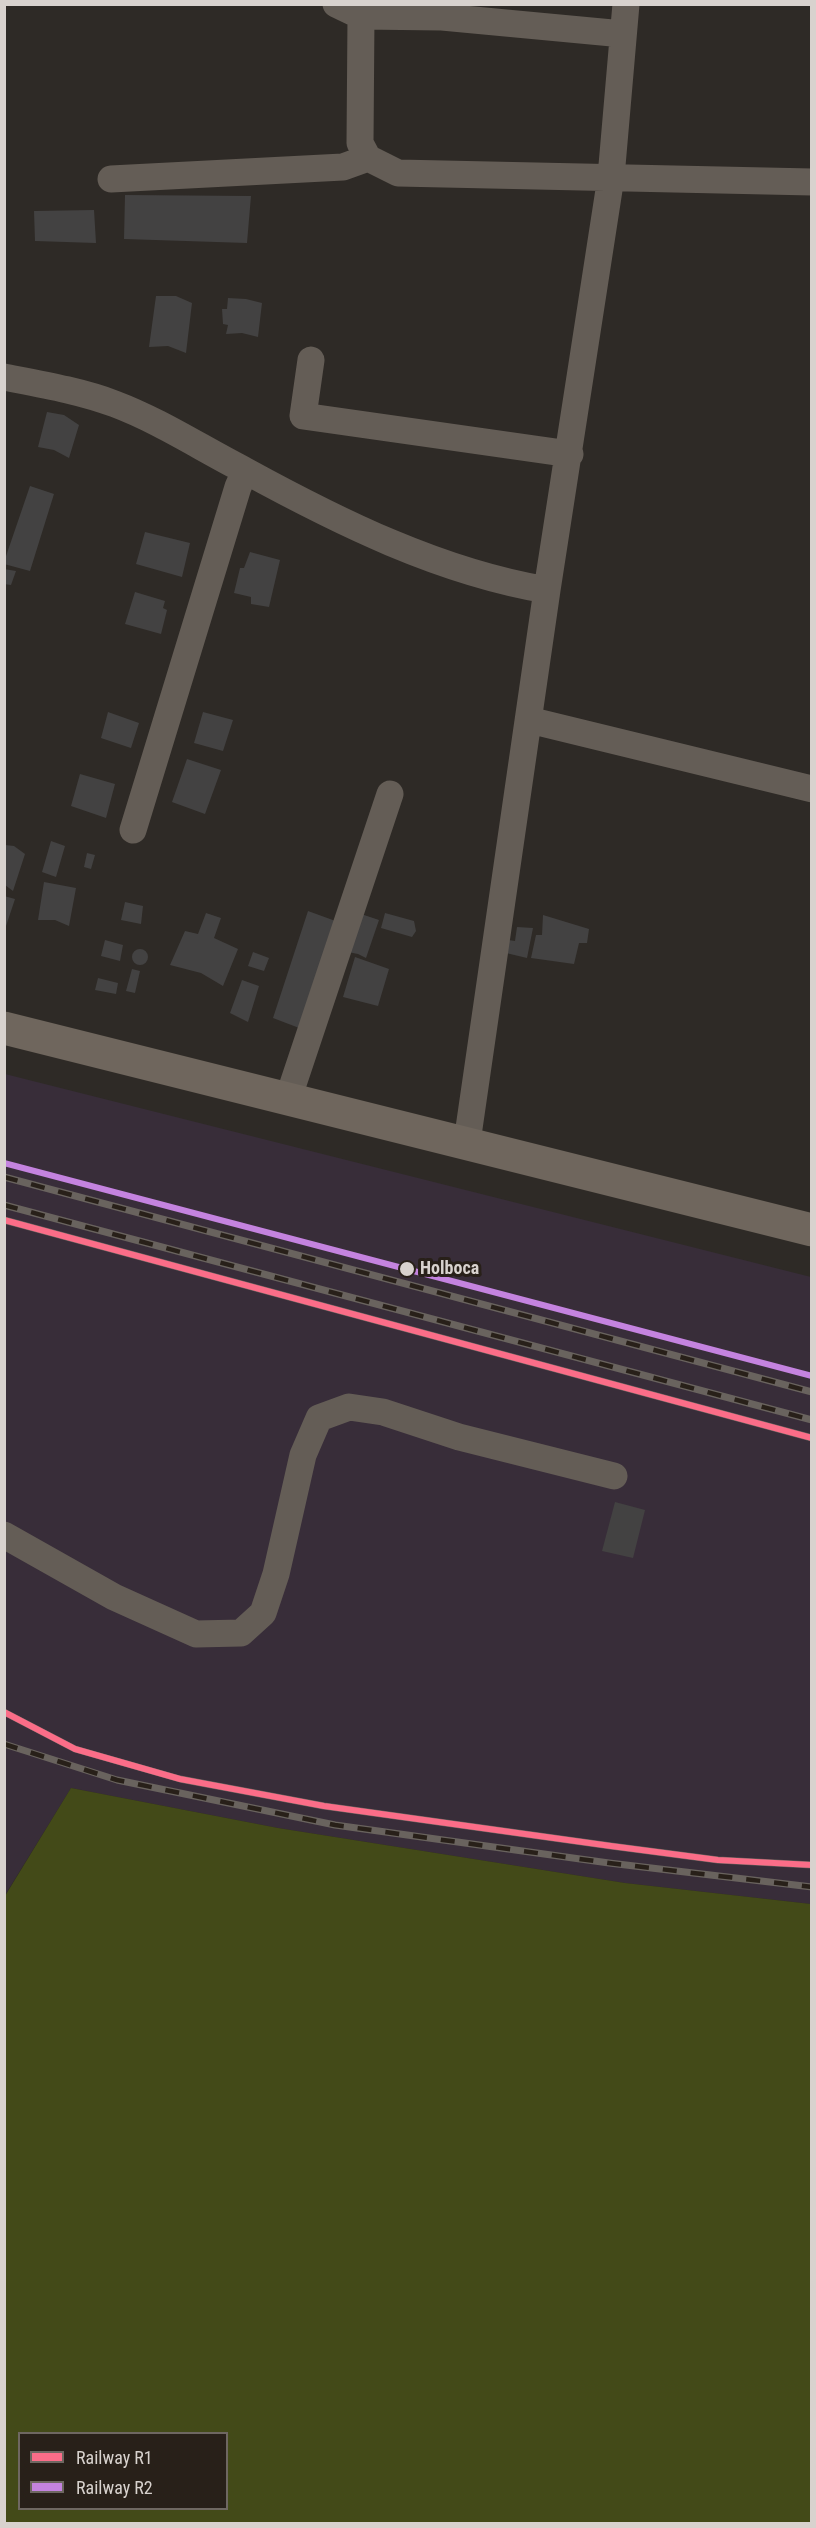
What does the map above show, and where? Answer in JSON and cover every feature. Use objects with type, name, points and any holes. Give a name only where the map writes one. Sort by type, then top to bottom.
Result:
[{"type":"main road","points":[[4,1028],[812,1230]]},
{"type":"street","points":[[336,4],[361,16],[442,10],[623,34]]},
{"type":"street","points":[[467,1142],[547,590],[570,454],[611,177],[626,4]]},
{"type":"street","points":[[361,16],[360,143],[368,158],[398,173],[812,182]]},
{"type":"street","points":[[111,179],[343,167],[368,158]]},
{"type":"street","points":[[312,360],[303,416],[570,454]]},
{"type":"street","points":[[4,377],[114,403],[367,532],[437,561],[518,585],[547,590]]},
{"type":"street","points":[[133,830],[238,486],[245,471]]},
{"type":"street","points":[[529,720],[812,789]]},
{"type":"street","points":[[288,1099],[390,794]]},
{"type":"street","points":[[4,1535],[114,1597],[196,1634],[241,1633],[263,1613],[276,1574],[303,1455],[319,1418],[350,1407],[383,1412],[459,1437],[614,1476]]},
{"type":"shaded area","points":[[5,1074],[811,1277],[811,1904],[625,1883],[278,1828],[71,1788],[5,1895]]},
{"type":"green space","points":[[71,1788],[278,1828],[625,1883],[811,1904],[811,2523],[5,2523],[5,1896]]},
{"type":"building","points":[[125,195],[251,196],[247,243],[124,239]]},
{"type":"building","points":[[94,210],[96,243],[35,241],[34,211]]},
{"type":"building","points":[[156,296],[176,296],[192,303],[186,353],[168,346],[149,347]]},
{"type":"building","points":[[228,298],[262,303],[258,337],[242,333],[226,334],[228,325],[223,324],[222,309],[227,309]]},
{"type":"building","points":[[47,412],[64,415],[79,425],[69,458],[54,450],[38,447]]},
{"type":"building","points":[[30,486],[54,494],[30,571],[4,564],[4,562]]},
{"type":"building","points":[[145,532],[190,543],[182,577],[136,564]]},
{"type":"building","points":[[250,552],[280,560],[269,607],[251,604],[251,597],[234,593],[240,568],[244,568]]},
{"type":"building","points":[[4,569],[16,571],[11,585],[4,584]]},
{"type":"building","points":[[135,592],[165,601],[163,608],[167,610],[161,634],[125,624]]},
{"type":"building","points":[[108,712],[139,723],[131,748],[101,738]]},
{"type":"building","points":[[203,712],[233,720],[223,751],[194,743]]},
{"type":"building","points":[[187,759],[221,770],[205,814],[172,802]]},
{"type":"building","points":[[80,774],[115,784],[106,818],[71,806]]},
{"type":"building","points":[[51,841],[65,846],[56,877],[42,872]]},
{"type":"building","points":[[5,845],[14,846],[25,854],[13,891],[5,885]]},
{"type":"building","points":[[87,853],[95,855],[91,869],[84,867]]},
{"type":"building","points":[[44,882],[76,888],[69,926],[55,920],[38,920]]},
{"type":"building","points":[[4,896],[15,899],[5,929],[4,929]]},
{"type":"building","points":[[125,902],[143,906],[141,924],[121,920]]},
{"type":"building","points":[[308,911],[341,923],[307,1031],[273,1018]]},
{"type":"building","points":[[206,913],[221,918],[214,938],[238,949],[223,986],[201,973],[170,965],[185,931],[198,934]]},
{"type":"building","points":[[385,913],[414,921],[416,931],[412,937],[381,928]]},
{"type":"building","points":[[361,914],[379,920],[366,958],[348,952]]},
{"type":"building","points":[[543,915],[589,929],[587,943],[579,943],[574,964],[531,958],[536,935],[542,935]]},
{"type":"building","points":[[517,927],[533,928],[527,958],[506,953],[508,940],[515,941]]},
{"type":"building","points":[[105,940],[123,945],[120,961],[101,956]]},
{"type":"building","points":[[140,949],[148,957],[140,965],[132,957]]},
{"type":"building","points":[[253,952],[269,958],[264,971],[248,966]]},
{"type":"building","points":[[355,957],[389,969],[378,1006],[343,997]]},
{"type":"building","points":[[132,969],[140,971],[135,993],[126,991]]},
{"type":"building","points":[[98,978],[118,983],[116,994],[95,990]]},
{"type":"building","points":[[242,980],[259,986],[248,1022],[230,1013]]},
{"type":"building","points":[[615,1502],[645,1510],[633,1558],[602,1551]]},
{"type":"railway","points":[[4,1177],[812,1392]]},
{"type":"railway","points":[[4,1205],[812,1420]]},
{"type":"railway","points":[[4,1220],[812,1438]]},
{"type":"railway","points":[[4,1712],[75,1749],[180,1779],[324,1806],[611,1846],[718,1860],[812,1865]]},
{"type":"railway","points":[[4,1744],[117,1780],[335,1825],[609,1863],[812,1887]]},
{"type":"rail line","name":"R2","points":[[4,1163],[812,1376]]},
{"type":"rail line","name":"R1","points":[[4,1220],[812,1438]]},
{"type":"rail line","name":"R1","points":[[4,1712],[75,1749],[180,1779],[324,1806],[611,1846],[718,1860],[812,1865]]},
{"type":"place","name":"Holboca","points":[[407,1269]]}]
